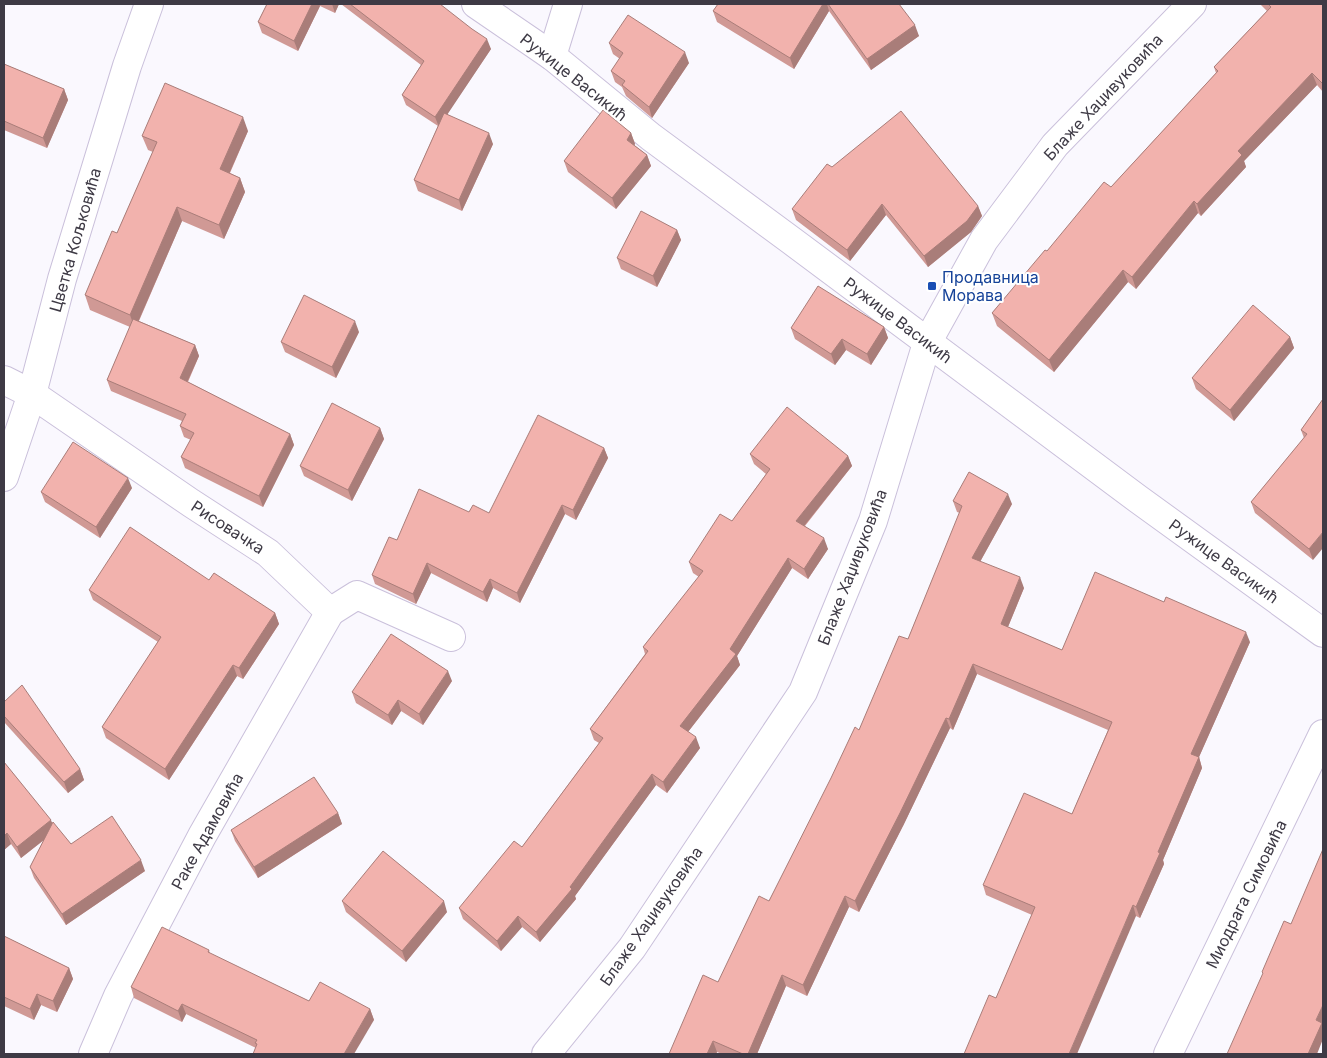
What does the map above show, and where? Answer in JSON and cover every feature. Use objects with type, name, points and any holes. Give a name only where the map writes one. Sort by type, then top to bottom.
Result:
[{"type":"street","name":"Цветка Кољковића","points":[[4,477],[32,394],[65,269],[127,66],[149,4]]},
{"type":"street","name":"Ружице Васикић","points":[[476,4],[552,56],[651,137],[1130,494],[1323,633]]},
{"type":"street","points":[[552,56],[568,4]]},
{"type":"street","name":"Блаже Хаџивуковића","points":[[546,1054],[632,948],[803,692],[873,521],[928,343],[984,240],[1055,145],[1192,4]]},
{"type":"street","name":"Рисовачка","points":[[4,380],[32,394],[191,503],[268,553],[330,612]]},
{"type":"street","points":[[330,612],[357,595],[451,637]]},
{"type":"street","name":"Раке Адамовића","points":[[93,1054],[118,996],[202,836],[330,612]]},
{"type":"street","name":"Миодрага Симовића","points":[[1168,1054],[1323,734]]},
{"type":"building","points":[[267,4],[312,4],[294,41],[258,22]]},
{"type":"building","points":[[350,4],[440,4],[487,39],[435,117],[402,95],[424,61]]},
{"type":"building","points":[[718,4],[823,4],[790,58],[713,11]]},
{"type":"building","points":[[828,4],[899,4],[915,25],[867,59]]},
{"type":"building","points":[[1268,4],[1323,4],[1323,84],[1312,73],[1238,151],[1242,155],[1197,204],[1194,201],[1132,277],[1123,270],[1049,360],[992,313],[1045,250],[1047,251],[1104,182],[1111,187],[1218,71],[1214,67],[1271,7]]},
{"type":"building","points":[[628,15],[685,52],[649,107],[622,85],[625,81],[611,71],[623,53],[609,43]]},
{"type":"building","points":[[4,64],[64,89],[43,138],[4,121]]},
{"type":"building","points":[[165,83],[243,117],[220,169],[240,178],[219,225],[177,207],[130,315],[85,295],[112,231],[117,233],[157,142],[142,136]]},
{"type":"building","points":[[603,110],[631,133],[627,140],[647,155],[612,198],[564,161]]},
{"type":"building","points":[[901,111],[978,206],[967,221],[924,256],[882,204],[847,250],[792,209],[827,164],[832,167]]},
{"type":"building","points":[[444,113],[489,133],[459,200],[414,180]]},
{"type":"building","points":[[641,211],[677,230],[653,276],[617,258]]},
{"type":"building","points":[[818,286],[884,327],[867,354],[842,339],[831,354],[791,328]]},
{"type":"building","points":[[304,295],[355,321],[332,367],[281,342]]},
{"type":"building","points":[[1253,305],[1290,337],[1230,410],[1192,378]]},
{"type":"building","points":[[133,319],[195,345],[180,378],[290,434],[259,496],[181,457],[194,433],[180,426],[186,414],[107,380]]},
{"type":"building","points":[[1323,399],[1323,532],[1309,549],[1251,502],[1307,434],[1301,430]]},
{"type":"building","points":[[332,403],[380,428],[348,490],[300,466]]},
{"type":"building","points":[[787,407],[848,456],[796,521],[824,538],[804,569],[788,558],[730,649],[736,654],[680,726],[696,737],[663,782],[652,774],[570,887],[572,889],[536,932],[518,916],[497,941],[459,908],[514,841],[522,847],[603,738],[590,729],[648,651],[643,647],[703,571],[689,562],[720,514],[732,521],[770,469],[750,454]]},
{"type":"building","points":[[538,415],[604,448],[573,510],[562,505],[517,593],[490,579],[483,592],[427,563],[413,594],[372,575],[389,537],[397,540],[419,489],[469,512],[473,505],[489,513]]},
{"type":"building","points":[[73,442],[128,478],[96,527],[41,492]]},
{"type":"building","points":[[969,472],[1008,494],[972,558],[1020,577],[1001,624],[1062,650],[1095,572],[1164,602],[1166,597],[1246,632],[1191,754],[1199,757],[1158,852],[1160,853],[1136,907],[1133,905],[1069,1054],[964,1054],[989,995],[996,998],[1035,907],[983,885],[1024,793],[1072,814],[1112,722],[973,664],[949,719],[946,718],[855,901],[845,896],[803,985],[782,975],[748,1054],[743,1054],[713,1041],[707,1054],[669,1054],[703,975],[718,982],[759,896],[769,901],[855,727],[859,730],[899,636],[908,639],[962,506],[953,501]]},
{"type":"building","points":[[130,527],[209,580],[214,573],[275,613],[239,668],[233,665],[165,769],[102,727],[161,637],[89,590]]},
{"type":"building","points":[[391,634],[448,671],[419,714],[398,700],[388,715],[352,692]]},
{"type":"building","points":[[22,685],[80,769],[64,782],[4,716],[4,702]]},
{"type":"building","points":[[4,762],[51,820],[17,847],[7,833],[4,836]]},
{"type":"building","points":[[314,777],[338,813],[254,867],[231,830]]},
{"type":"building","points":[[112,816],[141,860],[62,914],[30,867],[53,822],[71,844]]},
{"type":"building","points":[[1323,849],[1323,1005],[1316,1020],[1322,1023],[1308,1054],[1227,1054],[1284,921],[1291,924]]},
{"type":"building","points":[[383,851],[444,901],[402,951],[342,901]]},
{"type":"building","points":[[162,927],[209,950],[208,952],[309,1001],[320,982],[370,1009],[344,1054],[253,1054],[257,1040],[182,1004],[178,1011],[131,987]]},
{"type":"building","points":[[4,936],[69,968],[53,1001],[37,994],[30,1009],[4,997]]},
{"type":"place","name":"Продавница Морава","points":[[932,286]]}]
